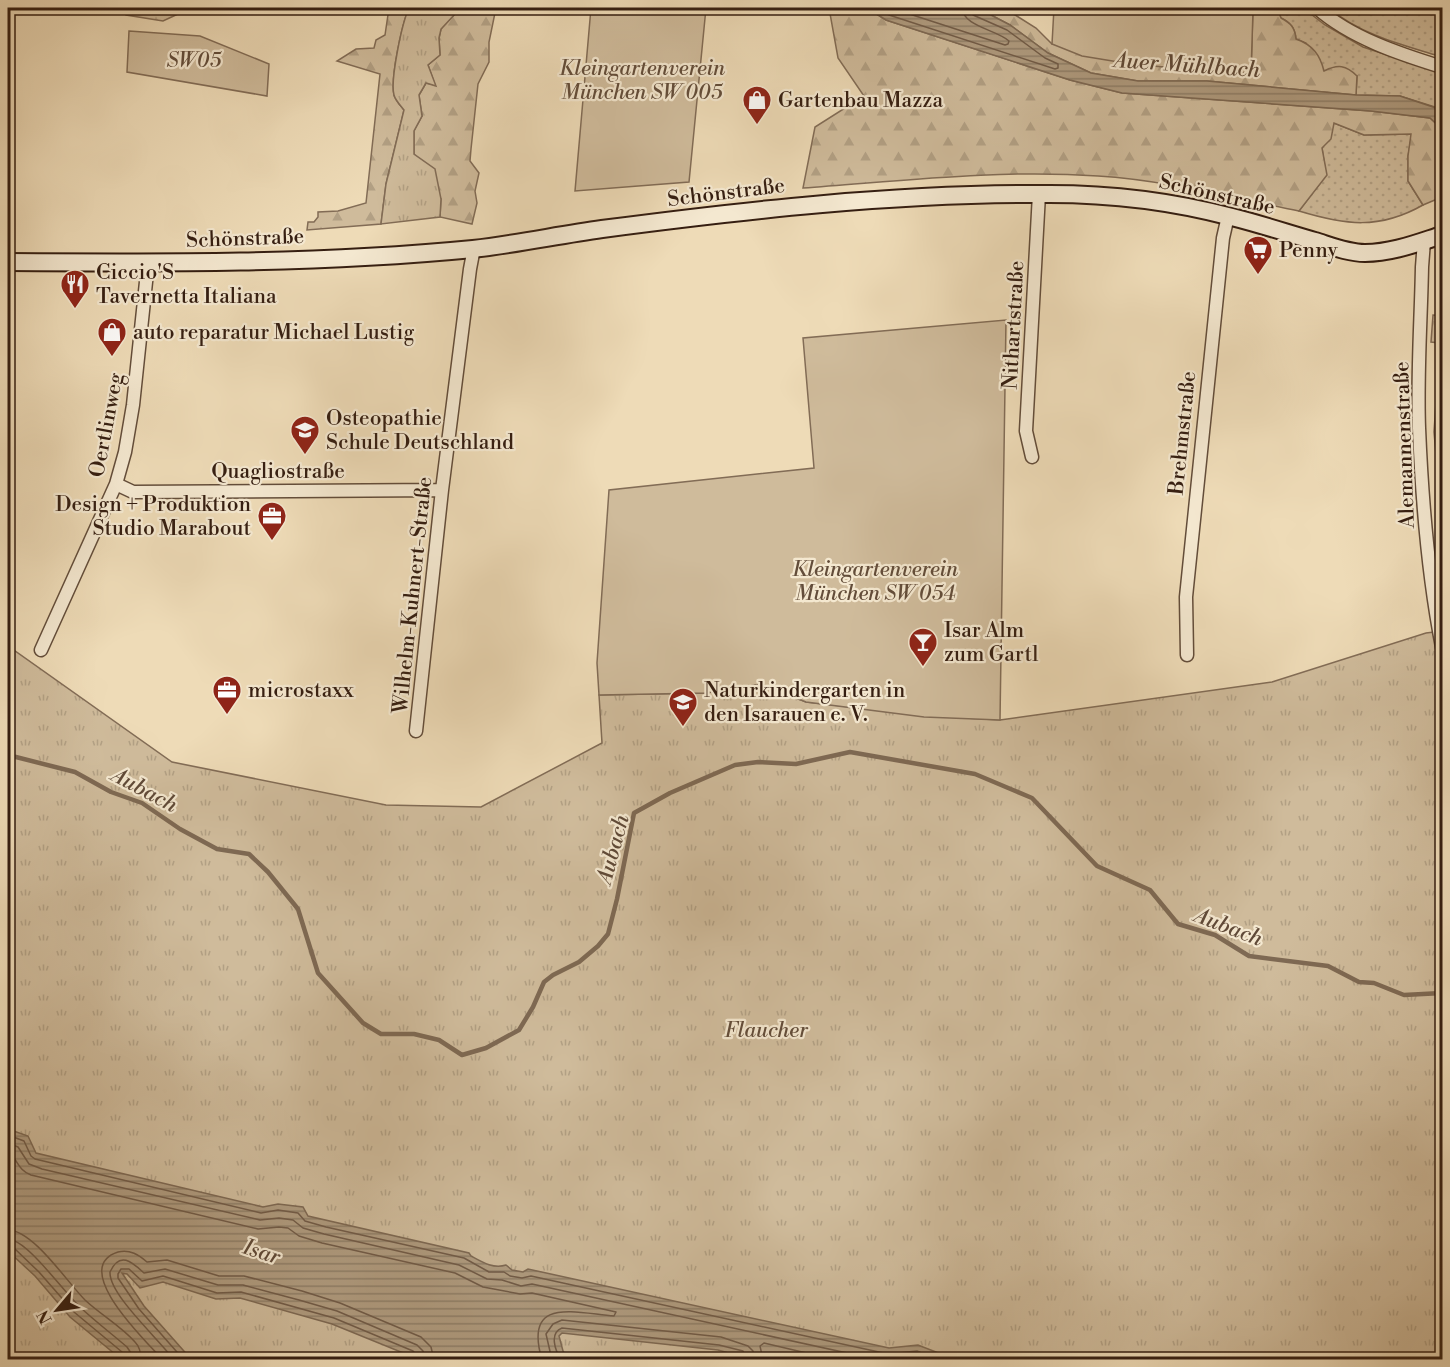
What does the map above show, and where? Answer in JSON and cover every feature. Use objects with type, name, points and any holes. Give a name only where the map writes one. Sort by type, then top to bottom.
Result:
[{"type":"street","points":[[1317,8],[1342,26],[1385,47],[1443,67]]},
{"type":"street","name":"Schönstraße","points":[[8,262],[148,263],[297,260],[474,249],[602,230],[821,204],[966,194],[1104,195],[1149,201],[1228,216],[1360,253],[1393,250],[1443,236]]},
{"type":"street","name":"Nithartstraße","points":[[1032,458],[1026,431],[1039,194]]},
{"type":"street","name":"Brehmstraße","points":[[1187,655],[1186,597],[1223,238],[1228,216]]},
{"type":"street","points":[[1425,241],[1443,224]]},
{"type":"street","name":"Alemannenstraße","points":[[1425,241],[1419,426],[1425,517],[1437,619],[1443,647]]},
{"type":"street","name":"Wilhelm-Kuhnert-Straße","points":[[416,731],[442,490],[474,249]]},
{"type":"street","name":"Oertlinweg","points":[[41,650],[116,484],[125,452],[132,414],[148,263]]},
{"type":"street","name":"Quagliostraße","points":[[116,484],[133,492],[442,490]]},
{"type":"green space","points":[[122,8],[176,8],[178,14],[163,21],[126,15]]},
{"type":"green space","points":[[389,8],[409,8],[400,38],[393,88],[397,101],[404,110],[386,184],[381,224],[307,230],[308,222],[314,222],[318,217],[318,212],[338,211],[366,203],[380,74],[337,61],[356,49],[374,48],[376,40],[385,35]]},
{"type":"green space","points":[[409,8],[451,8],[455,14],[441,29],[440,55],[428,65],[436,86],[426,83],[419,95],[422,116],[414,131],[414,154],[435,169],[441,199],[440,217],[381,224],[386,184],[404,110],[395,97],[393,88],[400,38]]},
{"type":"green space","points":[[451,8],[496,8],[489,42],[489,62],[478,84],[470,161],[479,173],[475,191],[477,203],[472,224],[440,217],[441,199],[414,154],[414,131],[422,116],[419,95],[426,83],[435,85],[428,65],[440,55],[441,29],[455,14]]},
{"type":"green space","name":"Kleingartenverein München SW 005","points":[[591,8],[706,8],[689,182],[575,191]]},
{"type":"green space","points":[[829,8],[867,8],[886,20],[1070,80],[1122,93],[1371,111],[1430,118],[1442,129],[1442,197],[1423,205],[1408,181],[1411,134],[1364,135],[1334,123],[1331,139],[1322,148],[1327,175],[1299,211],[1148,181],[1061,174],[950,177],[803,188],[815,127],[864,96],[838,58]]},
{"type":"green space","points":[[968,8],[1004,8],[1036,28],[1052,44],[1251,73],[1253,8],[1277,8],[1281,18],[1292,26],[1296,39],[1315,51],[1324,71],[1342,67],[1357,76],[1356,95],[1207,81],[1138,81],[1091,73],[1048,53],[1010,25],[989,14]]},
{"type":"green space","points":[[1054,8],[1203,8],[1253,11],[1251,73],[1137,65],[1082,56],[1052,44]]},
{"type":"green space","points":[[1277,8],[1303,8],[1325,25],[1363,47],[1442,73],[1442,96],[1438,108],[1400,96],[1356,95],[1357,76],[1324,72],[1306,43],[1296,39],[1292,26],[1281,18]]},
{"type":"green space","points":[[1329,8],[1442,8],[1442,57],[1369,32]]},
{"type":"green space","name":"SW05","points":[[129,31],[200,36],[269,64],[267,96],[127,72]]},
{"type":"green space","points":[[1334,123],[1364,135],[1412,134],[1408,156],[1408,181],[1423,205],[1392,218],[1362,223],[1347,222],[1299,211],[1326,175],[1322,148]]},
{"type":"green space","points":[[1433,315],[1442,316],[1442,522],[1434,432],[1440,343],[1431,342]]},
{"type":"green space","name":"Kleingartenverein München SW 054","points":[[1006,320],[1000,720],[924,717],[806,702],[761,684],[706,693],[599,695],[597,663],[609,490],[814,468],[803,338]]},
{"type":"green space","name":"Flaucher","points":[[1442,631],[1442,1359],[8,1359],[8,646],[172,762],[386,805],[481,807],[602,743],[599,695],[706,693],[761,684],[806,702],[930,716],[1000,720],[1272,682],[1426,633]]},
{"type":"water","points":[[867,8],[968,8],[989,14],[1010,25],[1048,53],[1091,73],[1138,81],[1207,81],[1356,95],[1400,96],[1442,110],[1442,129],[1430,118],[1371,111],[1122,93],[1070,80],[886,20]]},
{"type":"water","name":"Isar","points":[[8,1129],[28,1136],[36,1153],[263,1207],[278,1204],[303,1207],[308,1216],[469,1253],[483,1263],[506,1265],[512,1270],[523,1272],[528,1269],[889,1348],[918,1345],[954,1359],[750,1359],[718,1350],[562,1333],[559,1336],[568,1359],[418,1359],[332,1324],[240,1298],[216,1299],[163,1282],[140,1288],[127,1274],[122,1273],[144,1306],[191,1359],[121,1359],[70,1317],[35,1276],[8,1251]]},
{"type":"waterway","name":"Aubach","points":[[8,755],[75,772],[111,792],[142,803],[180,829],[217,849],[249,854],[268,872],[298,909],[318,973],[363,1023],[381,1034],[414,1034],[439,1040],[462,1055],[486,1048],[519,1030],[544,982],[579,962],[608,934],[634,813],[670,793],[735,765],[758,762],[796,764],[850,752],[975,774],[1032,798],[1097,866],[1150,890],[1178,924],[1215,935],[1249,956],[1328,966],[1359,982],[1374,983],[1404,995],[1442,993]]},
{"type":"place","name":"Gartenbau Mazza","points":[[757,126]]},
{"type":"place","name":"Penny","points":[[1258,276]]},
{"type":"place","name":"Ciccio'S Tavernetta Italiana","points":[[75,310]]},
{"type":"place","name":"auto reparatur Michael Lustig","points":[[112,358]]},
{"type":"place","name":"Osteopathie Schule Deutschland","points":[[305,456]]},
{"type":"place","name":"Design + Produktion Studio Marabout","points":[[272,542]]},
{"type":"place","name":"Isar Alm zum Gartl","points":[[923,668]]},
{"type":"place","name":"microstaxx","points":[[227,716]]},
{"type":"place","name":"Naturkindergarten in den Isarauen e. V.","points":[[683,728]]},
{"type":"water label","name":"Auer Mühlbach","points":[[1187,64]]}]
